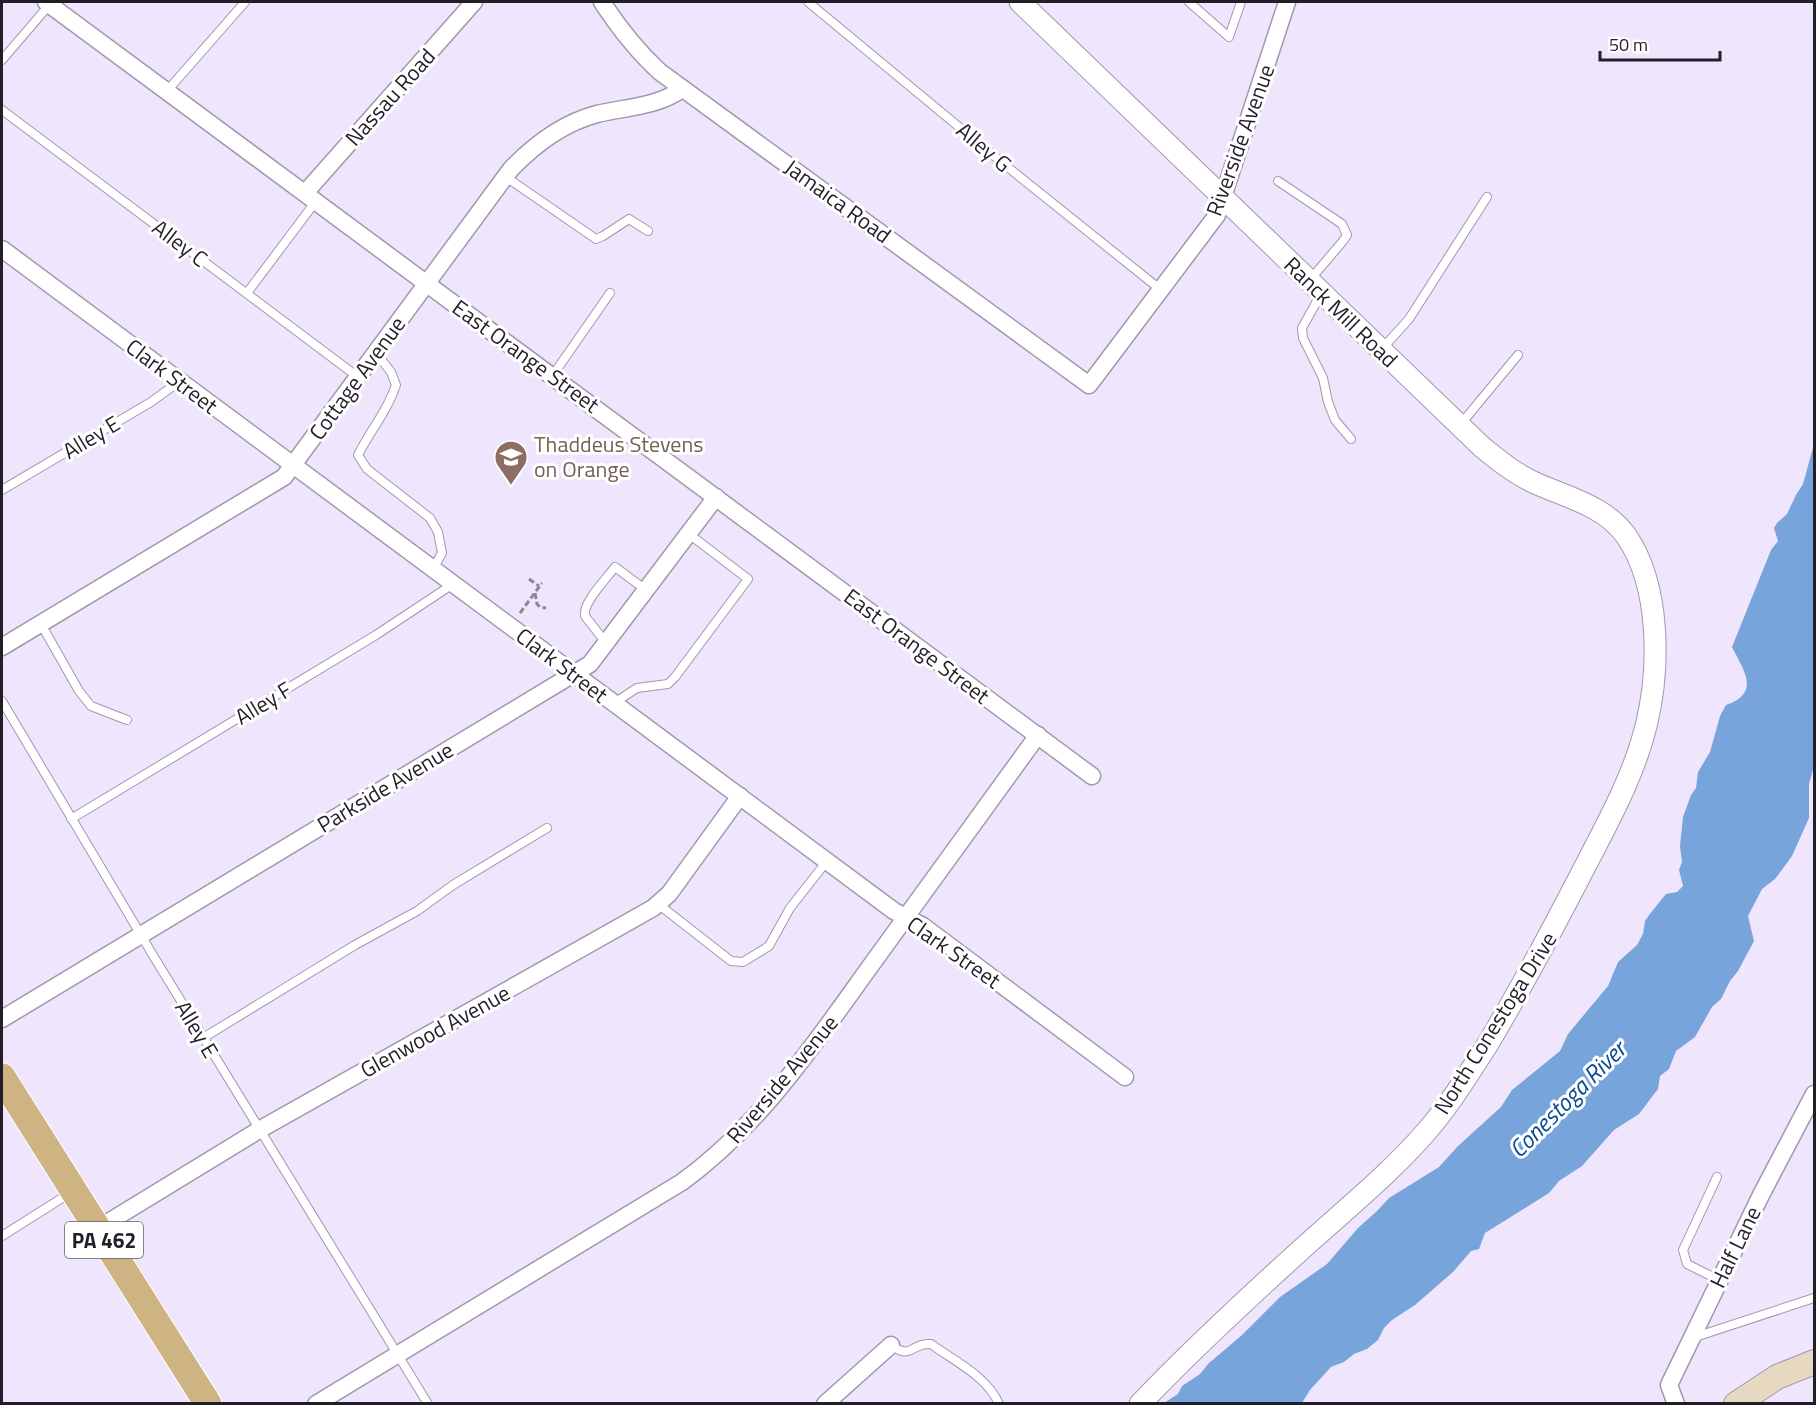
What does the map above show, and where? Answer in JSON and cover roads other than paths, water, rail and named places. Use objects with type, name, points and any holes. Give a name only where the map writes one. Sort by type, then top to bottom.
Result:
[{"type":"main road","name":"PA 462","points":[[2,1077],[208,1404]]},
{"type":"main road","points":[[1736,1404],[1763,1395],[1815,1362]]},
{"type":"street","name":"Nassau Road","points":[[310,197],[474,2]]},
{"type":"street","name":"Jamaica Road","points":[[602,2],[639,52],[682,89],[752,137],[1089,386]]},
{"type":"street","name":"Ranck Mill Road","points":[[1020,2],[1482,447],[1521,476],[1595,508],[1613,520],[1636,552],[1652,610]]},
{"type":"street","name":"Riverside Avenue","points":[[1089,386],[1217,215],[1285,2]]},
{"type":"street","name":"East Orange Street","points":[[48,3],[1092,776]]},
{"type":"street","name":"Cottage Avenue","points":[[2,647],[280,480],[506,177],[529,150],[560,129],[598,114],[646,105],[682,89]]},
{"type":"street","name":"Clark Street","points":[[2,249],[894,911],[923,926],[1125,1077]]},
{"type":"street","name":"Parkside Avenue","points":[[2,1019],[590,664],[716,497]]},
{"type":"street","name":"North Conestoga Drive","points":[[1140,1404],[1239,1306],[1408,1152],[1447,1106],[1469,1073],[1546,943],[1619,798],[1636,759],[1650,709],[1654,664],[1652,610]]},
{"type":"street","name":"Riverside Avenue","points":[[316,1404],[682,1182],[738,1136],[817,1040],[1038,735]]},
{"type":"street","name":"Glenwood Avenue","points":[[97,1229],[259,1130],[658,904],[669,894],[740,796]]},
{"type":"street","name":"Half Lane","points":[[1676,1404],[1669,1385],[1761,1195],[1815,1094]]},
{"type":"street","points":[[825,1404],[891,1345]]},
{"type":"lane","points":[[167,91],[245,2]]},
{"type":"lane","name":"Alley G","points":[[808,2],[996,158],[1161,290]]},
{"type":"lane","points":[[1189,2],[1229,38],[1241,2]]},
{"type":"lane","points":[[2,60],[48,3]]},
{"type":"lane","name":"Alley C","points":[[2,110],[358,377]]},
{"type":"lane","points":[[506,177],[596,239],[629,219],[648,231]]},
{"type":"lane","points":[[1278,181],[1346,229],[1347,235],[1315,287],[1302,328],[1303,338],[1323,378],[1335,420],[1351,439]]},
{"type":"lane","points":[[247,293],[310,197]]},
{"type":"lane","points":[[1380,350],[1409,318],[1487,197]]},
{"type":"lane","points":[[553,375],[610,293]]},
{"type":"lane","points":[[376,353],[391,372],[396,385],[389,405],[358,454],[367,469],[430,518],[438,532],[442,553],[433,569]]},
{"type":"lane","points":[[1459,425],[1518,355]]},
{"type":"lane","name":"Alley E","points":[[2,490],[151,402],[180,381]]},
{"type":"lane","points":[[614,704],[637,688],[668,684],[748,579],[689,534]]},
{"type":"lane","points":[[606,643],[585,616],[587,604],[615,567],[646,590]]},
{"type":"lane","name":"Alley F","points":[[71,819],[376,635],[453,584]]},
{"type":"lane","points":[[41,624],[79,691],[91,706],[127,720]]},
{"type":"lane","name":"Alley E","points":[[2,701],[203,1038],[428,1404]]},
{"type":"lane","points":[[203,1038],[355,945],[417,911],[453,885],[547,828]]},
{"type":"lane","points":[[658,904],[731,961],[743,962],[769,946],[790,908],[827,861]]},
{"type":"lane","points":[[1717,1178],[1683,1250],[1688,1264],[1719,1280]]},
{"type":"lane","points":[[2,1236],[73,1192]]},
{"type":"lane","points":[[1691,1339],[1815,1298]]},
{"type":"lane","points":[[891,1345],[900,1352],[906,1352],[925,1344],[931,1344],[981,1379],[996,1396],[999,1404]]},
{"type":"water","name":"Conestoga River","points":[[1814,444],[1814,766],[1809,784],[1809,818],[1792,856],[1775,879],[1762,889],[1748,916],[1754,941],[1721,999],[1712,1007],[1695,1037],[1676,1051],[1669,1069],[1660,1076],[1658,1089],[1639,1114],[1614,1130],[1582,1166],[1559,1181],[1549,1193],[1485,1233],[1479,1249],[1471,1251],[1453,1272],[1415,1305],[1392,1320],[1384,1328],[1378,1340],[1367,1349],[1331,1367],[1310,1390],[1302,1403],[1164,1403],[1178,1394],[1182,1386],[1200,1374],[1280,1297],[1327,1264],[1358,1228],[1389,1198],[1439,1167],[1458,1146],[1501,1107],[1512,1090],[1560,1051],[1568,1034],[1608,986],[1618,962],[1637,945],[1649,915],[1666,894],[1677,892],[1683,886],[1679,870],[1682,862],[1680,846],[1683,817],[1696,788],[1698,772],[1710,752],[1720,716],[1726,705],[1737,700],[1746,688],[1745,673],[1732,647],[1771,550],[1778,541],[1774,528],[1787,514],[1803,484]]},
{"type":"place","name":"Thaddeus Stevens on Orange","points":[[511,486]]}]
